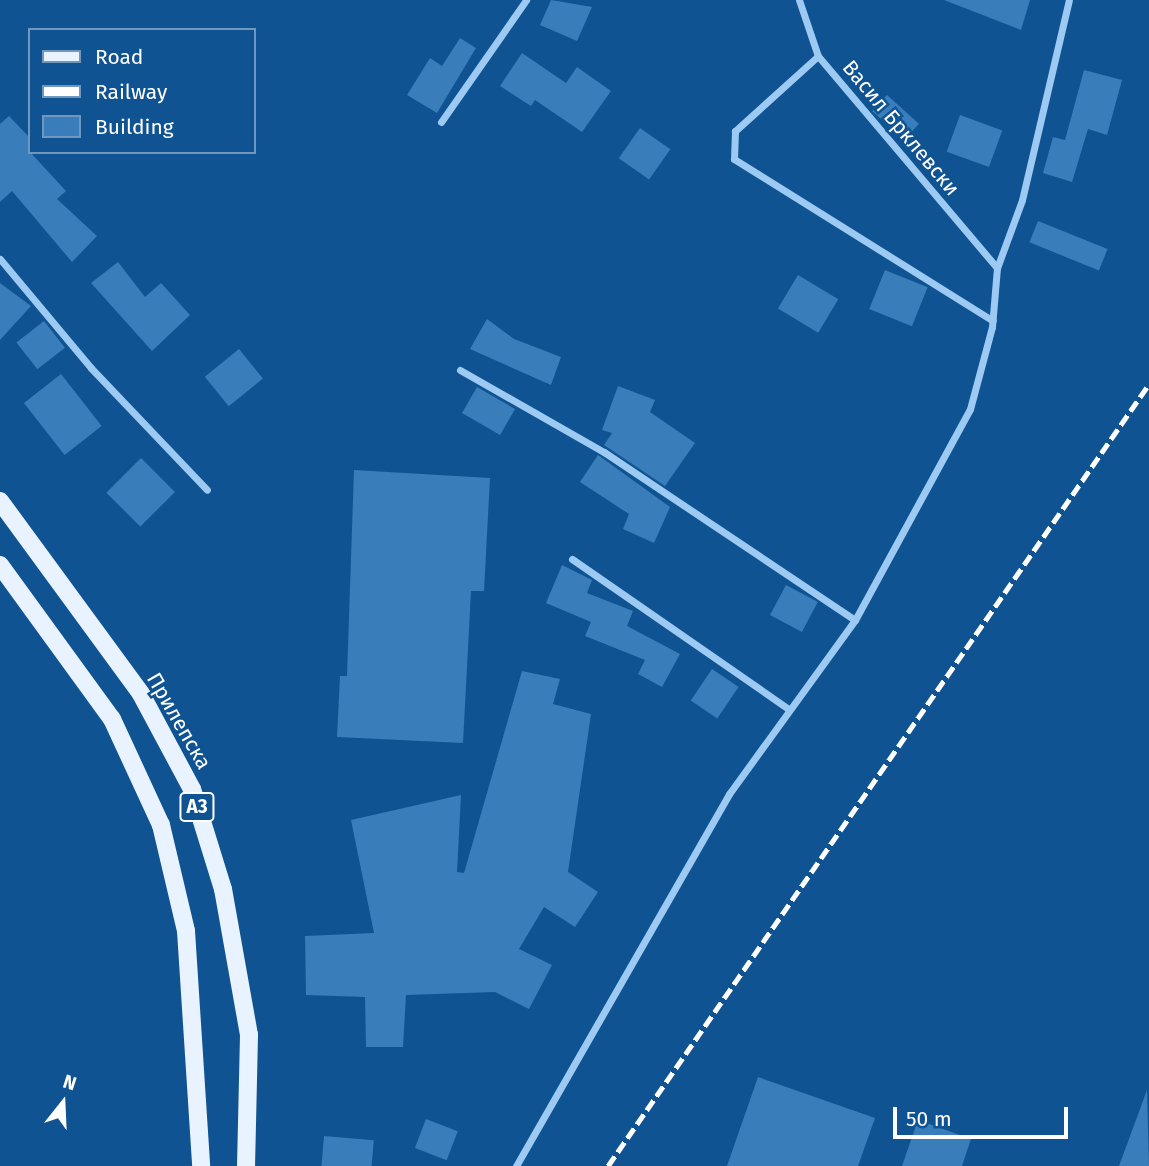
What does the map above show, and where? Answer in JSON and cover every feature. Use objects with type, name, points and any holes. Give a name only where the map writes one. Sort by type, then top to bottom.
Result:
[{"type":"main road","name":"Прилепска","points":[[0,501],[141,695],[192,789],[223,889],[249,1035],[246,1166]]},
{"type":"main road","name":"A3","points":[[0,565],[112,719],[162,825],[186,931],[201,1166]]},
{"type":"street","points":[[441,122],[526,0]]},
{"type":"street","name":"Васил Брклевски","points":[[799,0],[818,56],[998,268]]},
{"type":"street","points":[[516,1166],[729,794],[855,620],[970,409],[993,321],[998,268],[1022,200],[1069,0]]},
{"type":"street","points":[[818,56],[735,131],[734,159],[993,321]]},
{"type":"street","points":[[0,258],[91,368],[207,490]]},
{"type":"street","points":[[460,370],[604,452],[855,620]]},
{"type":"street","points":[[572,559],[789,709]]},
{"type":"building","points":[[551,0],[592,7],[577,41],[540,25]]},
{"type":"building","points":[[944,0],[1030,0],[1021,30]]},
{"type":"building","points":[[460,38],[476,48],[437,113],[407,95],[430,58],[442,66]]},
{"type":"building","points":[[522,53],[566,83],[577,67],[611,91],[582,132],[535,100],[531,106],[500,86]]},
{"type":"building","points":[[1084,70],[1122,80],[1107,135],[1088,129],[1072,182],[1043,173],[1053,137],[1065,140]]},
{"type":"building","points":[[887,95],[919,124],[904,140],[872,111]]},
{"type":"building","points":[[960,115],[1002,130],[989,167],[947,152]]},
{"type":"building","points":[[9,116],[28,136],[28,154],[32,154],[66,191],[57,199],[97,236],[72,262],[12,191],[0,202],[0,124]]},
{"type":"building","points":[[640,128],[670,149],[649,180],[619,158]]},
{"type":"building","points":[[1038,221],[1108,249],[1099,270],[1029,242]]},
{"type":"building","points":[[118,262],[145,297],[161,283],[190,315],[152,351],[91,283]]},
{"type":"building","points":[[885,270],[928,287],[912,326],[869,309]]},
{"type":"building","points":[[798,275],[838,299],[818,333],[778,308]]},
{"type":"building","points":[[0,283],[31,306],[0,340]]},
{"type":"building","points":[[487,319],[514,339],[561,357],[551,385],[470,349]]},
{"type":"building","points":[[44,321],[65,348],[37,369],[16,343]]},
{"type":"building","points":[[239,349],[263,379],[229,406],[205,377]]},
{"type":"building","points":[[61,374],[102,426],[65,455],[24,403]]},
{"type":"building","points":[[618,386],[655,400],[650,412],[695,443],[665,486],[604,445],[612,433],[602,430]]},
{"type":"building","points":[[477,387],[515,409],[500,435],[462,413]]},
{"type":"building","points":[[598,455],[670,507],[654,543],[623,529],[629,514],[580,482]]},
{"type":"building","points":[[141,458],[175,492],[140,527],[106,493]]},
{"type":"building","points":[[354,470],[490,478],[484,591],[471,591],[463,743],[337,737],[340,676],[347,676]]},
{"type":"building","points":[[562,565],[592,580],[587,593],[633,611],[627,626],[680,654],[662,687],[638,674],[645,660],[585,636],[591,622],[546,603]]},
{"type":"building","points":[[786,585],[818,602],[802,632],[770,615]]},
{"type":"building","points":[[712,669],[739,687],[717,718],[691,701]]},
{"type":"building","points":[[522,671],[560,679],[553,704],[591,714],[568,872],[598,892],[575,927],[544,907],[519,949],[552,965],[529,1009],[495,992],[406,995],[403,1047],[366,1047],[365,997],[306,995],[305,936],[374,933],[351,820],[461,795],[457,872],[464,873]]},
{"type":"building","points":[[758,1077],[875,1118],[858,1166],[727,1166]]},
{"type":"building","points":[[1147,1090],[1149,1166],[1119,1166]]},
{"type":"building","points":[[426,1119],[458,1131],[447,1160],[415,1148]]},
{"type":"building","points":[[918,1120],[971,1139],[962,1166],[902,1166]]},
{"type":"building","points":[[324,1136],[374,1140],[372,1166],[321,1166]]},
{"type":"railway","points":[[608,1166],[1149,384]]}]
